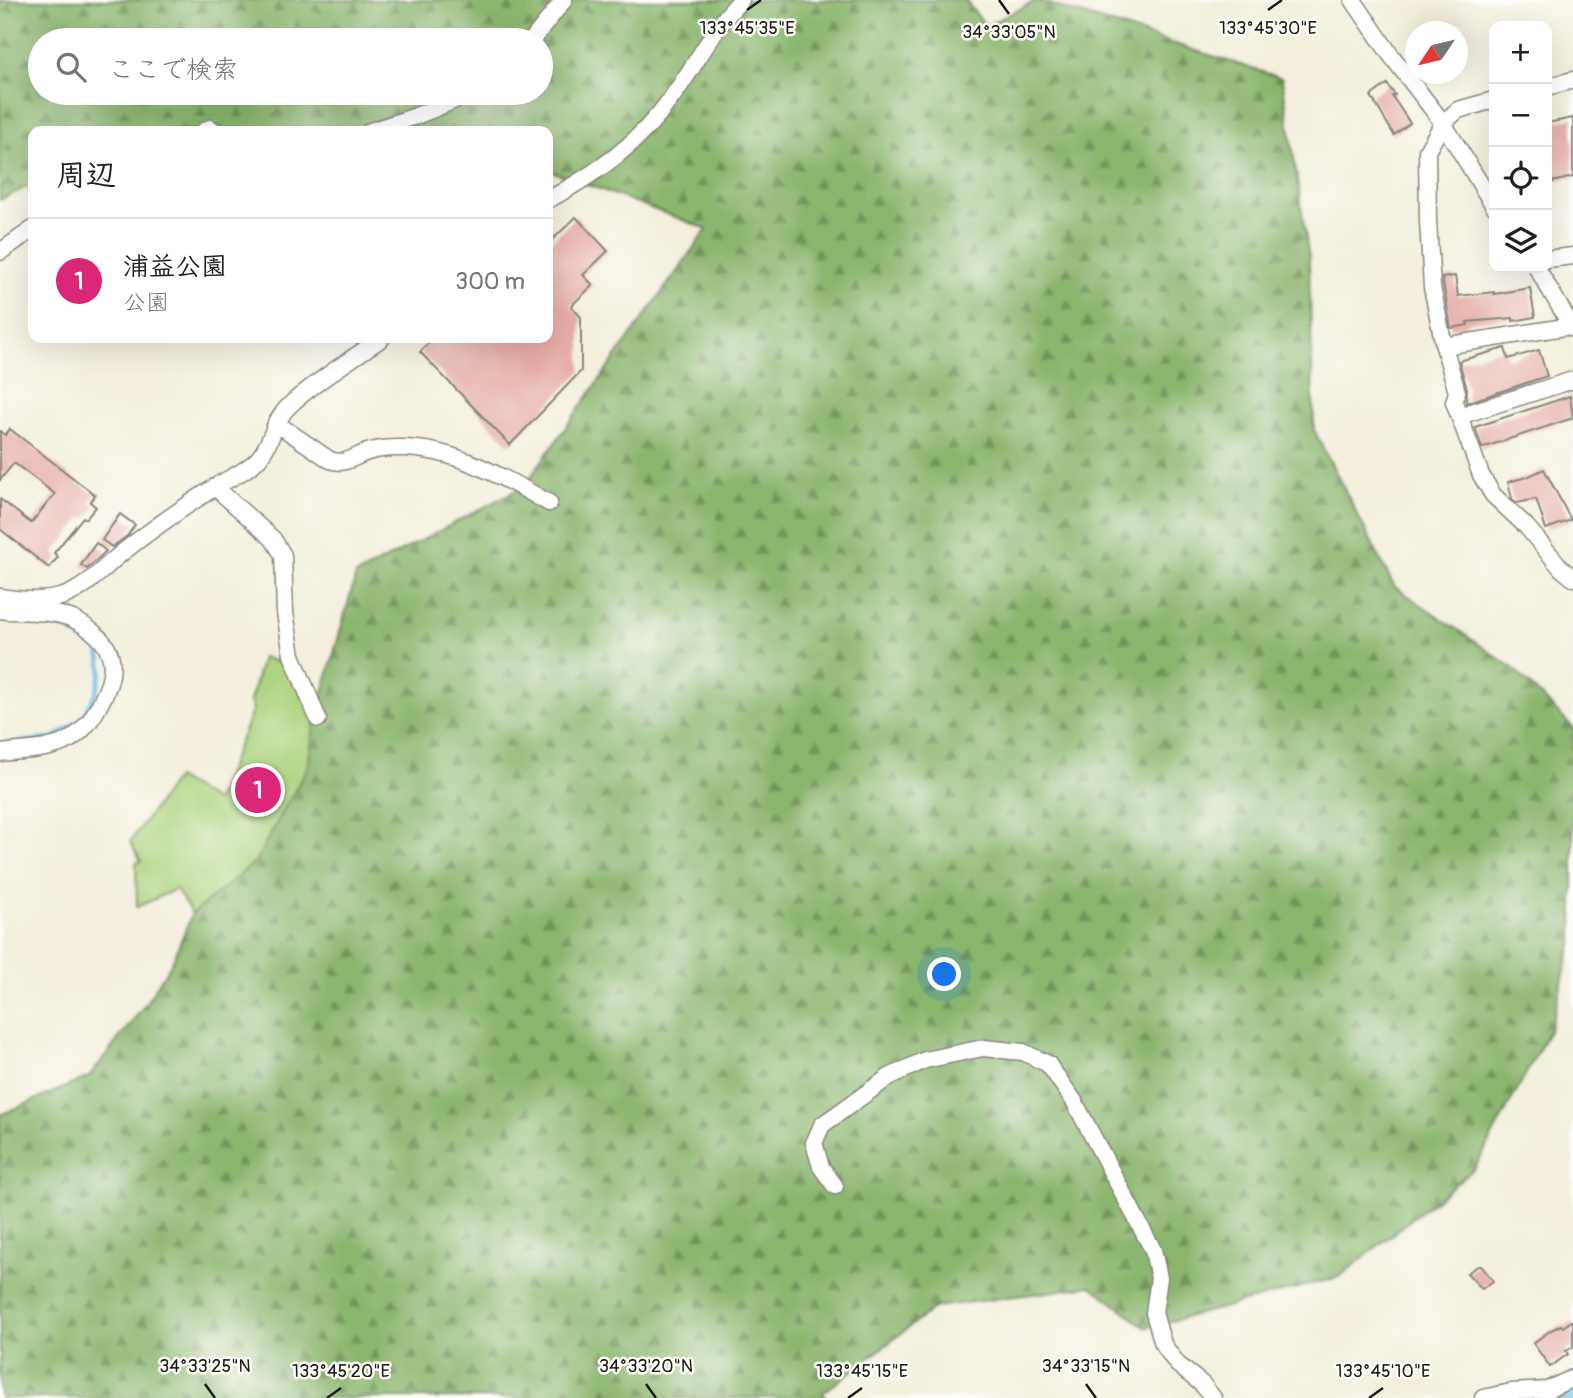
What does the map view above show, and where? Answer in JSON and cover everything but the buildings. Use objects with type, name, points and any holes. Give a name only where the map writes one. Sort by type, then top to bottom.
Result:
[{"type":"street","points":[[542,28],[564,0]]},
{"type":"street","points":[[553,197],[625,151],[673,96],[726,15],[741,0]]},
{"type":"street","points":[[1353,0],[1443,123],[1489,198]]},
{"type":"street","points":[[1552,86],[1573,80]]},
{"type":"street","points":[[1489,101],[1458,110],[1443,123],[1427,151],[1432,287],[1457,392],[1454,402],[1481,475],[1493,495],[1526,526],[1562,569],[1573,578]]},
{"type":"street","points":[[385,126],[443,105]]},
{"type":"street","points":[[0,252],[28,232]]},
{"type":"street","points":[[1552,258],[1573,256]]},
{"type":"street","points":[[1444,346],[1572,327],[1540,273]]},
{"type":"street","points":[[0,597],[12,599],[62,596],[81,587],[103,572],[122,553],[260,458],[278,418],[292,402],[375,343]]},
{"type":"street","points":[[1459,416],[1573,380]]},
{"type":"street","points":[[276,423],[330,460],[339,463],[371,451],[399,448],[433,452],[490,471],[549,503]]},
{"type":"street","points":[[215,487],[273,539],[283,555],[285,613],[292,655],[318,719]]},
{"type":"street","points":[[0,610],[55,614],[75,620],[105,645],[113,670],[111,684],[91,722],[82,731],[55,746],[0,753]]},
{"type":"street","points":[[835,1186],[821,1167],[814,1143],[822,1125],[889,1077],[925,1060],[983,1048],[1023,1052],[1048,1064],[1074,1101],[1153,1250],[1158,1278],[1154,1313],[1163,1344],[1177,1364],[1203,1385],[1213,1398]]},
{"type":"street","points":[[1483,1398],[1511,1392],[1547,1390],[1573,1378]]},
{"type":"green space","points":[[0,0],[965,0],[986,26],[1037,0],[1282,78],[1309,258],[1314,430],[1394,586],[1513,668],[1573,728],[1573,940],[1550,1029],[1475,1168],[1339,1277],[1146,1328],[1091,1286],[936,1307],[823,1393],[826,1398],[0,1398],[0,1115],[89,1077],[144,1006],[172,962],[192,914],[255,862],[308,766],[314,724],[356,575],[524,486],[707,229],[553,172],[553,126],[28,126],[28,186],[0,200]]},
{"type":"green space","points":[[262,657],[292,667],[314,724],[308,766],[255,862],[192,914],[176,889],[137,907],[136,863],[141,861],[130,842],[176,778],[216,801],[253,709],[250,702]]},
{"type":"waterway","points":[[0,619],[37,621],[68,629],[99,650],[102,670],[96,693],[82,719],[52,739],[0,744]]},
{"type":"place","name":"浦益公園","points":[[258,790]]}]
